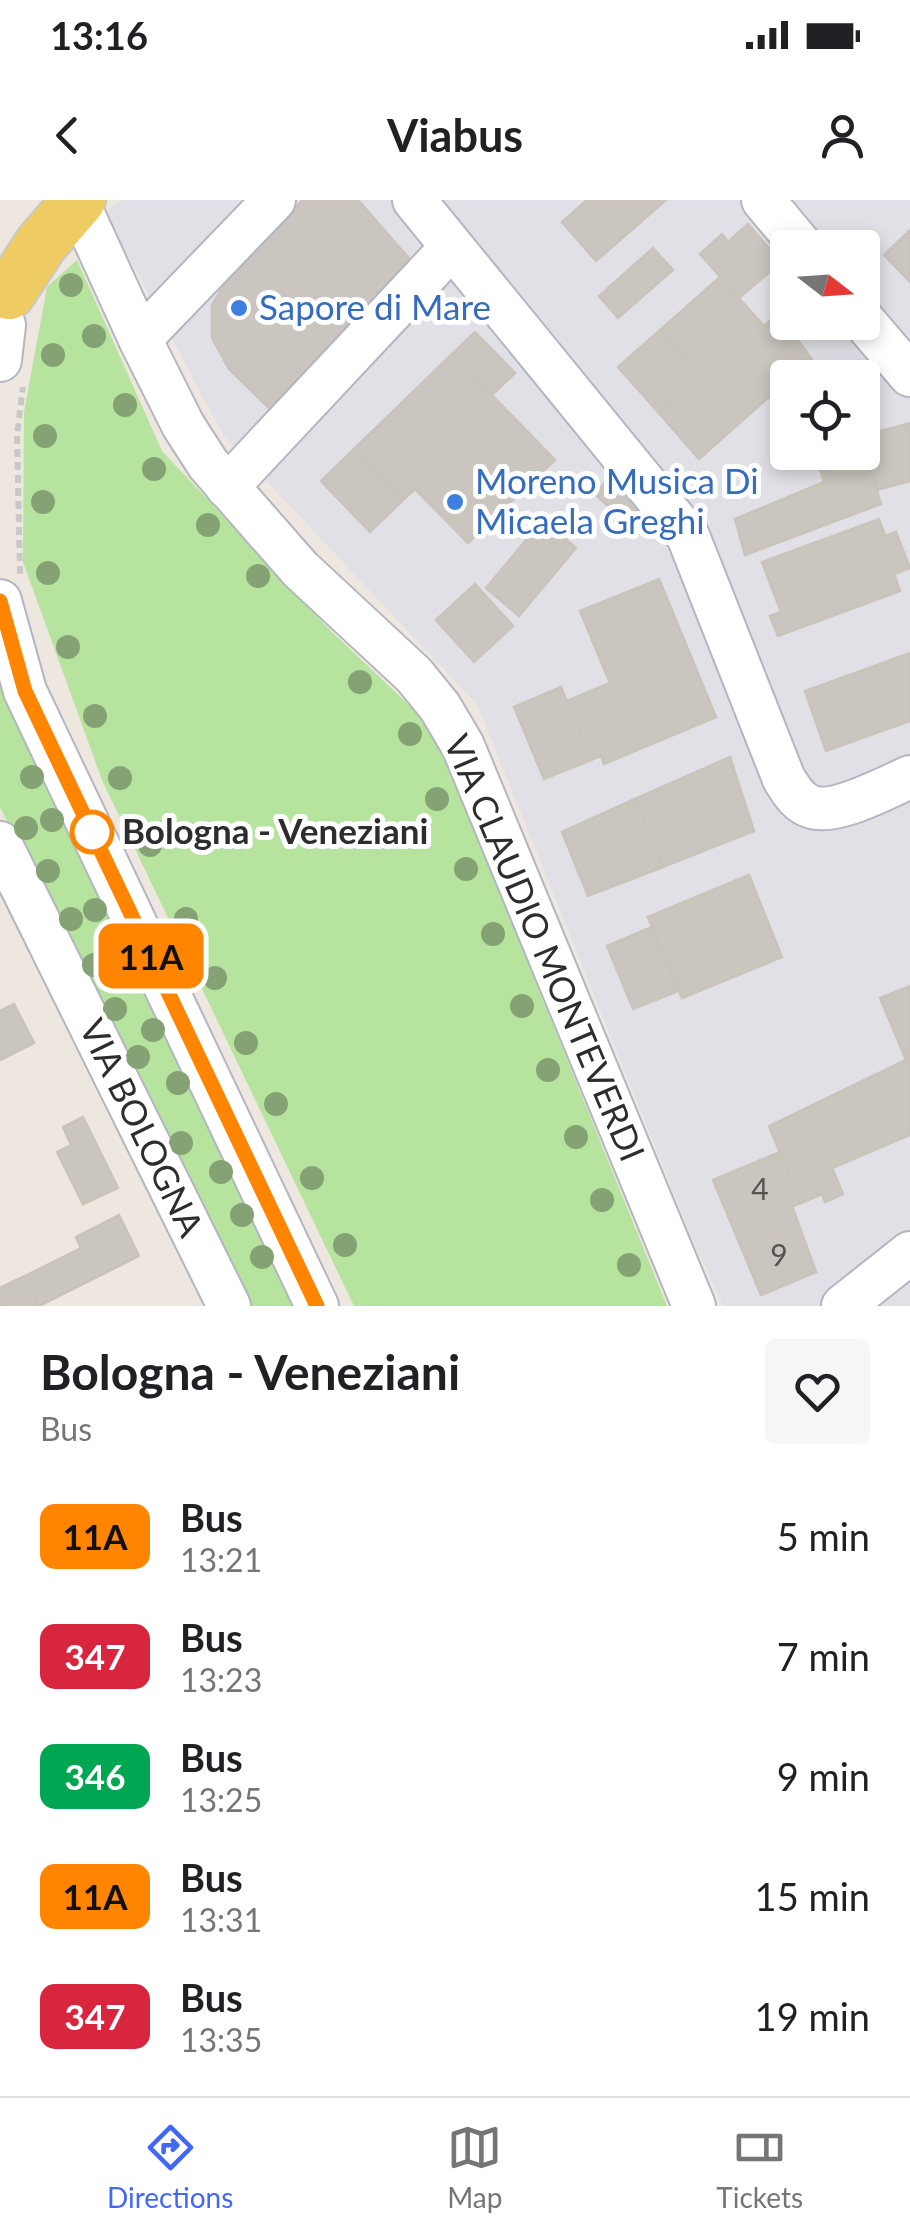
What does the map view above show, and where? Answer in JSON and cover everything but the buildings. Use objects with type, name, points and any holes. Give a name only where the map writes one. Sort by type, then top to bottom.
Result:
[{"type":"main road","points":[[6,324],[41,244],[78,201]]},
{"type":"street","points":[[140,339],[274,200]]},
{"type":"street","points":[[414,200],[688,536],[784,779],[797,798],[813,808],[836,807],[910,777]]},
{"type":"street","points":[[763,200],[788,230]]},
{"type":"street","name":"VIA CLAUDIO MONTEVERDI","points":[[78,201],[140,339],[183,425],[208,464],[300,569],[414,674],[464,746],[694,1306]]},
{"type":"street","points":[[227,488],[452,247]]},
{"type":"street","points":[[880,339],[910,375]]},
{"type":"street","points":[[10,589],[25,691],[317,1306]]},
{"type":"street","name":"VIA BOLOGNA","points":[[0,843],[228,1306]]},
{"type":"street","points":[[844,1306],[910,1253]]},
{"type":"path","points":[[6,324],[17,435],[10,589]]},
{"type":"shaded area","points":[[120,200],[910,200],[910,1306],[723,1306],[691,1236],[477,704],[223,435],[105,212]]},
{"type":"green space","points":[[77,260],[162,451],[332,632],[432,727],[667,1306],[354,1306],[102,780],[23,562],[24,412],[47,287]]},
{"type":"green space","points":[[0,683],[299,1306],[245,1306],[0,807]]},
{"type":"bus line","name":"11A","points":[[0,601],[25,691],[317,1306]]},
{"type":"place","name":"Sapore di Mare","points":[[239,308]]},
{"type":"place","name":"Moreno Musica Di Micaela Greghi","points":[[455,502]]},
{"type":"place","name":"Bologna - Veneziani","points":[[92,832]]}]
